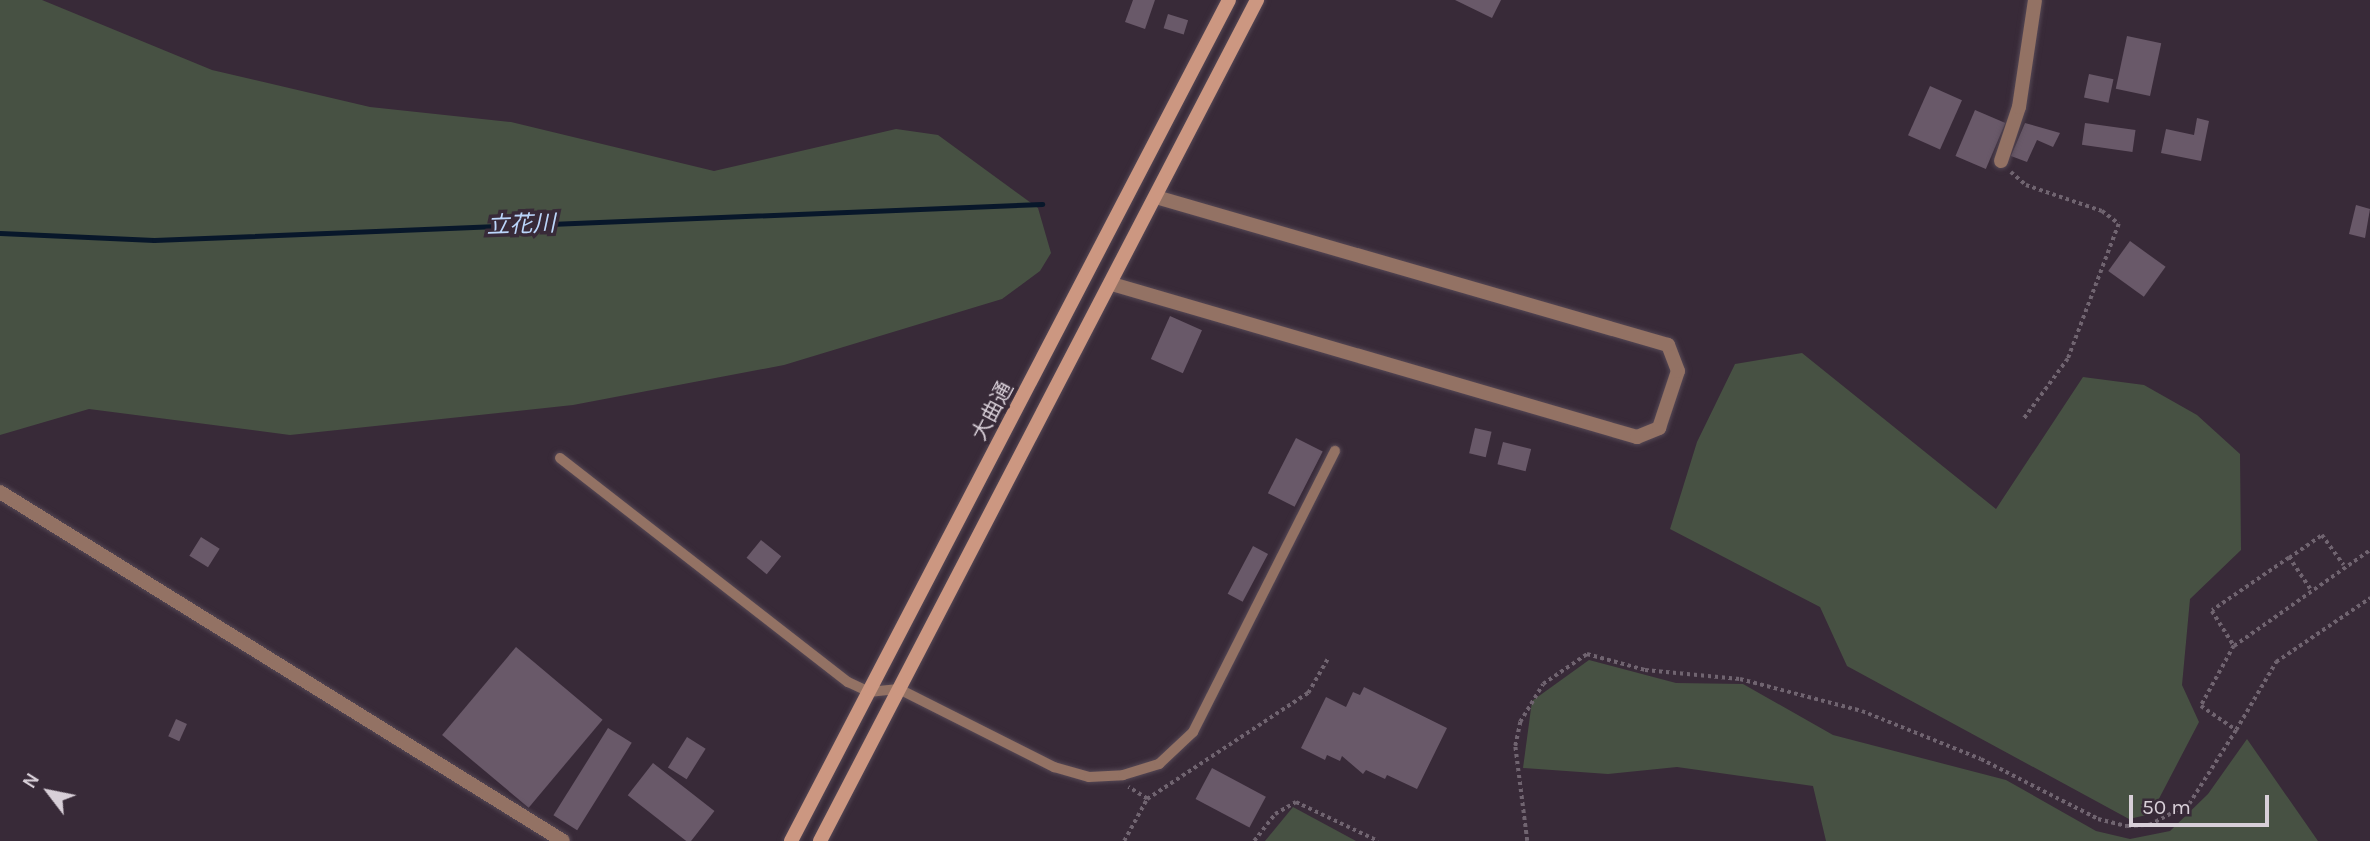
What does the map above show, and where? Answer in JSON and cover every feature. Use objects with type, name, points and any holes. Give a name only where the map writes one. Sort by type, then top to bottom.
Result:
[{"type":"main road","name":"大曲通","points":[[792,841],[1229,0]]},
{"type":"main road","points":[[820,841],[1112,284],[1257,0]]},
{"type":"street","points":[[2001,161],[2019,107],[2035,0]]},
{"type":"street","points":[[1112,284],[1637,437],[1658,428],[1678,371],[1668,345],[1156,197]]},
{"type":"street","points":[[0,492],[563,841]]},
{"type":"lane","points":[[560,458],[848,682],[869,692],[899,689],[1054,767],[1089,777],[1123,775],[1159,764],[1193,732],[1335,451]]},
{"type":"path","points":[[2001,161],[2026,185],[2102,211],[2119,224],[2068,359],[2024,419]]},
{"type":"path","points":[[2234,646],[2212,611],[2322,535],[2344,565]]},
{"type":"path","points":[[2236,730],[2201,706],[2234,646],[2344,565],[2370,550]]},
{"type":"path","points":[[2289,558],[2310,589]]},
{"type":"path","points":[[1527,841],[1515,746],[1520,722],[1543,684],[1587,654],[1645,670],[1740,679],[1862,711],[1980,759],[2098,819],[2127,825],[2149,825],[2189,804],[2276,662],[2370,598]]},
{"type":"path","points":[[1126,840],[1147,799],[1308,693],[1328,659]]},
{"type":"path","points":[[1123,775],[1131,792],[1147,799]]},
{"type":"path","points":[[1254,841],[1275,814],[1296,802],[1378,841]]},
{"type":"green space","points":[[0,0],[42,0],[212,70],[370,107],[511,122],[714,171],[896,129],[938,135],[1038,208],[1051,253],[1040,271],[1002,299],[784,365],[573,405],[290,435],[89,409],[0,435]]},
{"type":"green space","points":[[1802,353],[1996,509],[2083,377],[2144,385],[2197,415],[2240,454],[2241,550],[2190,599],[2182,685],[2199,722],[2151,814],[2129,819],[1847,666],[1820,607],[1670,529],[1697,442],[1735,364]]},
{"type":"green space","points":[[1589,660],[1676,683],[1743,684],[1833,735],[2006,780],[2096,831],[2130,839],[2170,831],[2208,794],[2247,739],[2318,841],[1826,841],[1813,786],[1677,767],[1608,774],[1523,768],[1532,701]]},
{"type":"green space","points":[[1293,807],[1356,841],[1265,841]]},
{"type":"building","points":[[1133,0],[1155,0],[1145,29],[1125,22]]},
{"type":"building","points":[[1455,0],[1501,0],[1492,18]]},
{"type":"building","points":[[1168,14],[1188,20],[1184,34],[1164,28]]},
{"type":"building","points":[[2127,36],[2161,43],[2150,96],[2116,89]]},
{"type":"building","points":[[2089,74],[2113,79],[2108,103],[2084,97]]},
{"type":"building","points":[[1930,86],[1962,100],[1940,150],[1908,135]]},
{"type":"building","points":[[1975,110],[2005,123],[1986,169],[1955,156]]},
{"type":"building","points":[[2197,118],[2209,121],[2201,161],[2161,153],[2166,129],[2194,135]]},
{"type":"building","points":[[2025,123],[2060,133],[2053,147],[2037,140],[2027,162],[2011,156]]},
{"type":"building","points":[[2085,123],[2136,130],[2132,152],[2082,145]]},
{"type":"building","points":[[2356,205],[2370,209],[2365,238],[2349,234]]},
{"type":"building","points":[[2130,241],[2166,267],[2144,297],[2108,271]]},
{"type":"building","points":[[1170,316],[1202,330],[1183,373],[1151,359]]},
{"type":"building","points":[[1475,428],[1492,432],[1486,457],[1469,453]]},
{"type":"building","points":[[1296,438],[1323,452],[1295,507],[1268,493]]},
{"type":"building","points":[[1503,442],[1531,449],[1526,471],[1497,464]]},
{"type":"building","points":[[201,537],[220,549],[208,567],[189,556]]},
{"type":"building","points":[[761,540],[781,556],[767,574],[747,558]]},
{"type":"building","points":[[1253,546],[1268,554],[1243,602],[1228,594]]},
{"type":"building","points":[[516,647],[603,720],[529,808],[442,735]]},
{"type":"building","points":[[1364,687],[1447,728],[1417,789],[1387,775],[1385,779],[1366,770],[1363,774],[1342,756],[1340,761],[1327,755],[1325,760],[1301,748],[1326,697],[1346,707],[1353,692],[1360,695]]},
{"type":"building","points":[[176,719],[187,724],[179,741],[168,736]]},
{"type":"building","points":[[608,728],[632,743],[577,830],[553,815]]},
{"type":"building","points":[[687,737],[706,749],[687,779],[668,768]]},
{"type":"building","points":[[653,763],[714,811],[691,841],[686,841],[628,795]]},
{"type":"building","points":[[1212,768],[1266,797],[1249,828],[1196,799]]},
{"type":"waterway","name":"立花川","points":[[0,233],[154,240],[1042,204]]}]
